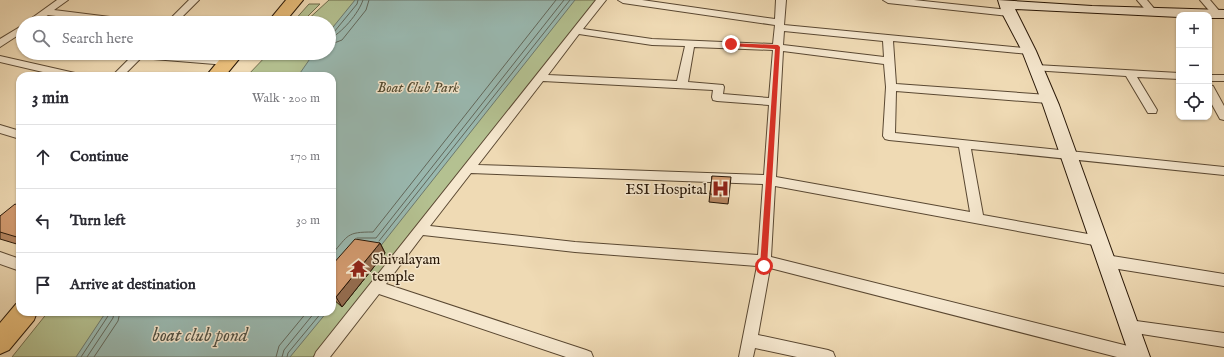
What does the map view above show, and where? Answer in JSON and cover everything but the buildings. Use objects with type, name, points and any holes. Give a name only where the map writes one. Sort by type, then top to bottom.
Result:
[{"type":"highway","points":[[267,16],[281,0]]},
{"type":"highway","points":[[281,16],[295,0]]},
{"type":"highway","points":[[220,72],[230,64]]},
{"type":"highway","points":[[0,320],[16,302]]},
{"type":"highway","points":[[0,342],[22,316]]},
{"type":"street","points":[[40,16],[63,0]]},
{"type":"street","points":[[178,16],[194,0]]},
{"type":"street","points":[[321,357],[469,168],[542,78],[601,0]]},
{"type":"street","points":[[623,0],[780,26],[888,39],[1030,51]]},
{"type":"street","points":[[746,357],[764,261],[781,0]]},
{"type":"street","points":[[888,0],[1152,12],[1218,17]]},
{"type":"street","points":[[1142,0],[1152,12]]},
{"type":"street","points":[[1205,0],[1218,17]]},
{"type":"street","points":[[1007,6],[1176,20]]},
{"type":"street","points":[[1007,6],[1030,51],[1140,357]]},
{"type":"street","points":[[45,12],[77,16]]},
{"type":"street","points":[[577,31],[652,42],[778,47],[890,61]]},
{"type":"street","points":[[0,44],[16,33]]},
{"type":"street","points":[[888,39],[891,87],[890,136],[1224,171]]},
{"type":"street","points":[[682,85],[690,44]]},
{"type":"street","points":[[0,60],[56,72]]},
{"type":"street","points":[[121,72],[134,60]]},
{"type":"street","points":[[194,60],[230,64]]},
{"type":"street","points":[[1036,68],[1176,76]]},
{"type":"street","points":[[1129,73],[1152,110]]},
{"type":"street","points":[[542,78],[719,87],[717,97],[774,102]]},
{"type":"street","points":[[1212,78],[1224,78]]},
{"type":"street","points":[[891,87],[1048,99]]},
{"type":"street","points":[[1212,94],[1224,116]]},
{"type":"street","points":[[0,129],[16,134]]},
{"type":"street","points":[[964,144],[978,219]]},
{"type":"street","points":[[469,168],[769,180],[1099,241]]},
{"type":"street","points":[[420,230],[575,247],[764,261],[1140,357]]},
{"type":"street","points":[[0,258],[16,264]]},
{"type":"street","points":[[1106,261],[1224,280]]},
{"type":"street","points":[[376,287],[586,357]]},
{"type":"street","points":[[1129,326],[1224,340]]},
{"type":"street","points":[[749,340],[828,357]]},
{"type":"green space","name":"Boat Club Park","points":[[329,0],[596,0],[313,357],[12,357],[45,316],[336,316],[336,72],[251,72],[262,60],[336,60],[336,16],[312,16]]},
{"type":"green space","points":[[309,4],[320,4],[308,16],[298,16]]},
{"type":"water","name":"Boat Club Park","points":[[355,0],[575,0],[379,248],[336,275],[336,72],[301,72],[309,60],[336,60],[336,23]]},
{"type":"water","name":"boat club pond","points":[[103,316],[324,316],[290,357],[76,357]]},
{"type":"place","name":"ESI Hospital","points":[[720,189]]},
{"type":"place","name":"Shivalayam temple","points":[[359,268]]},
{"type":"route","points":[[731,44],[778,47],[764,266]]}]
